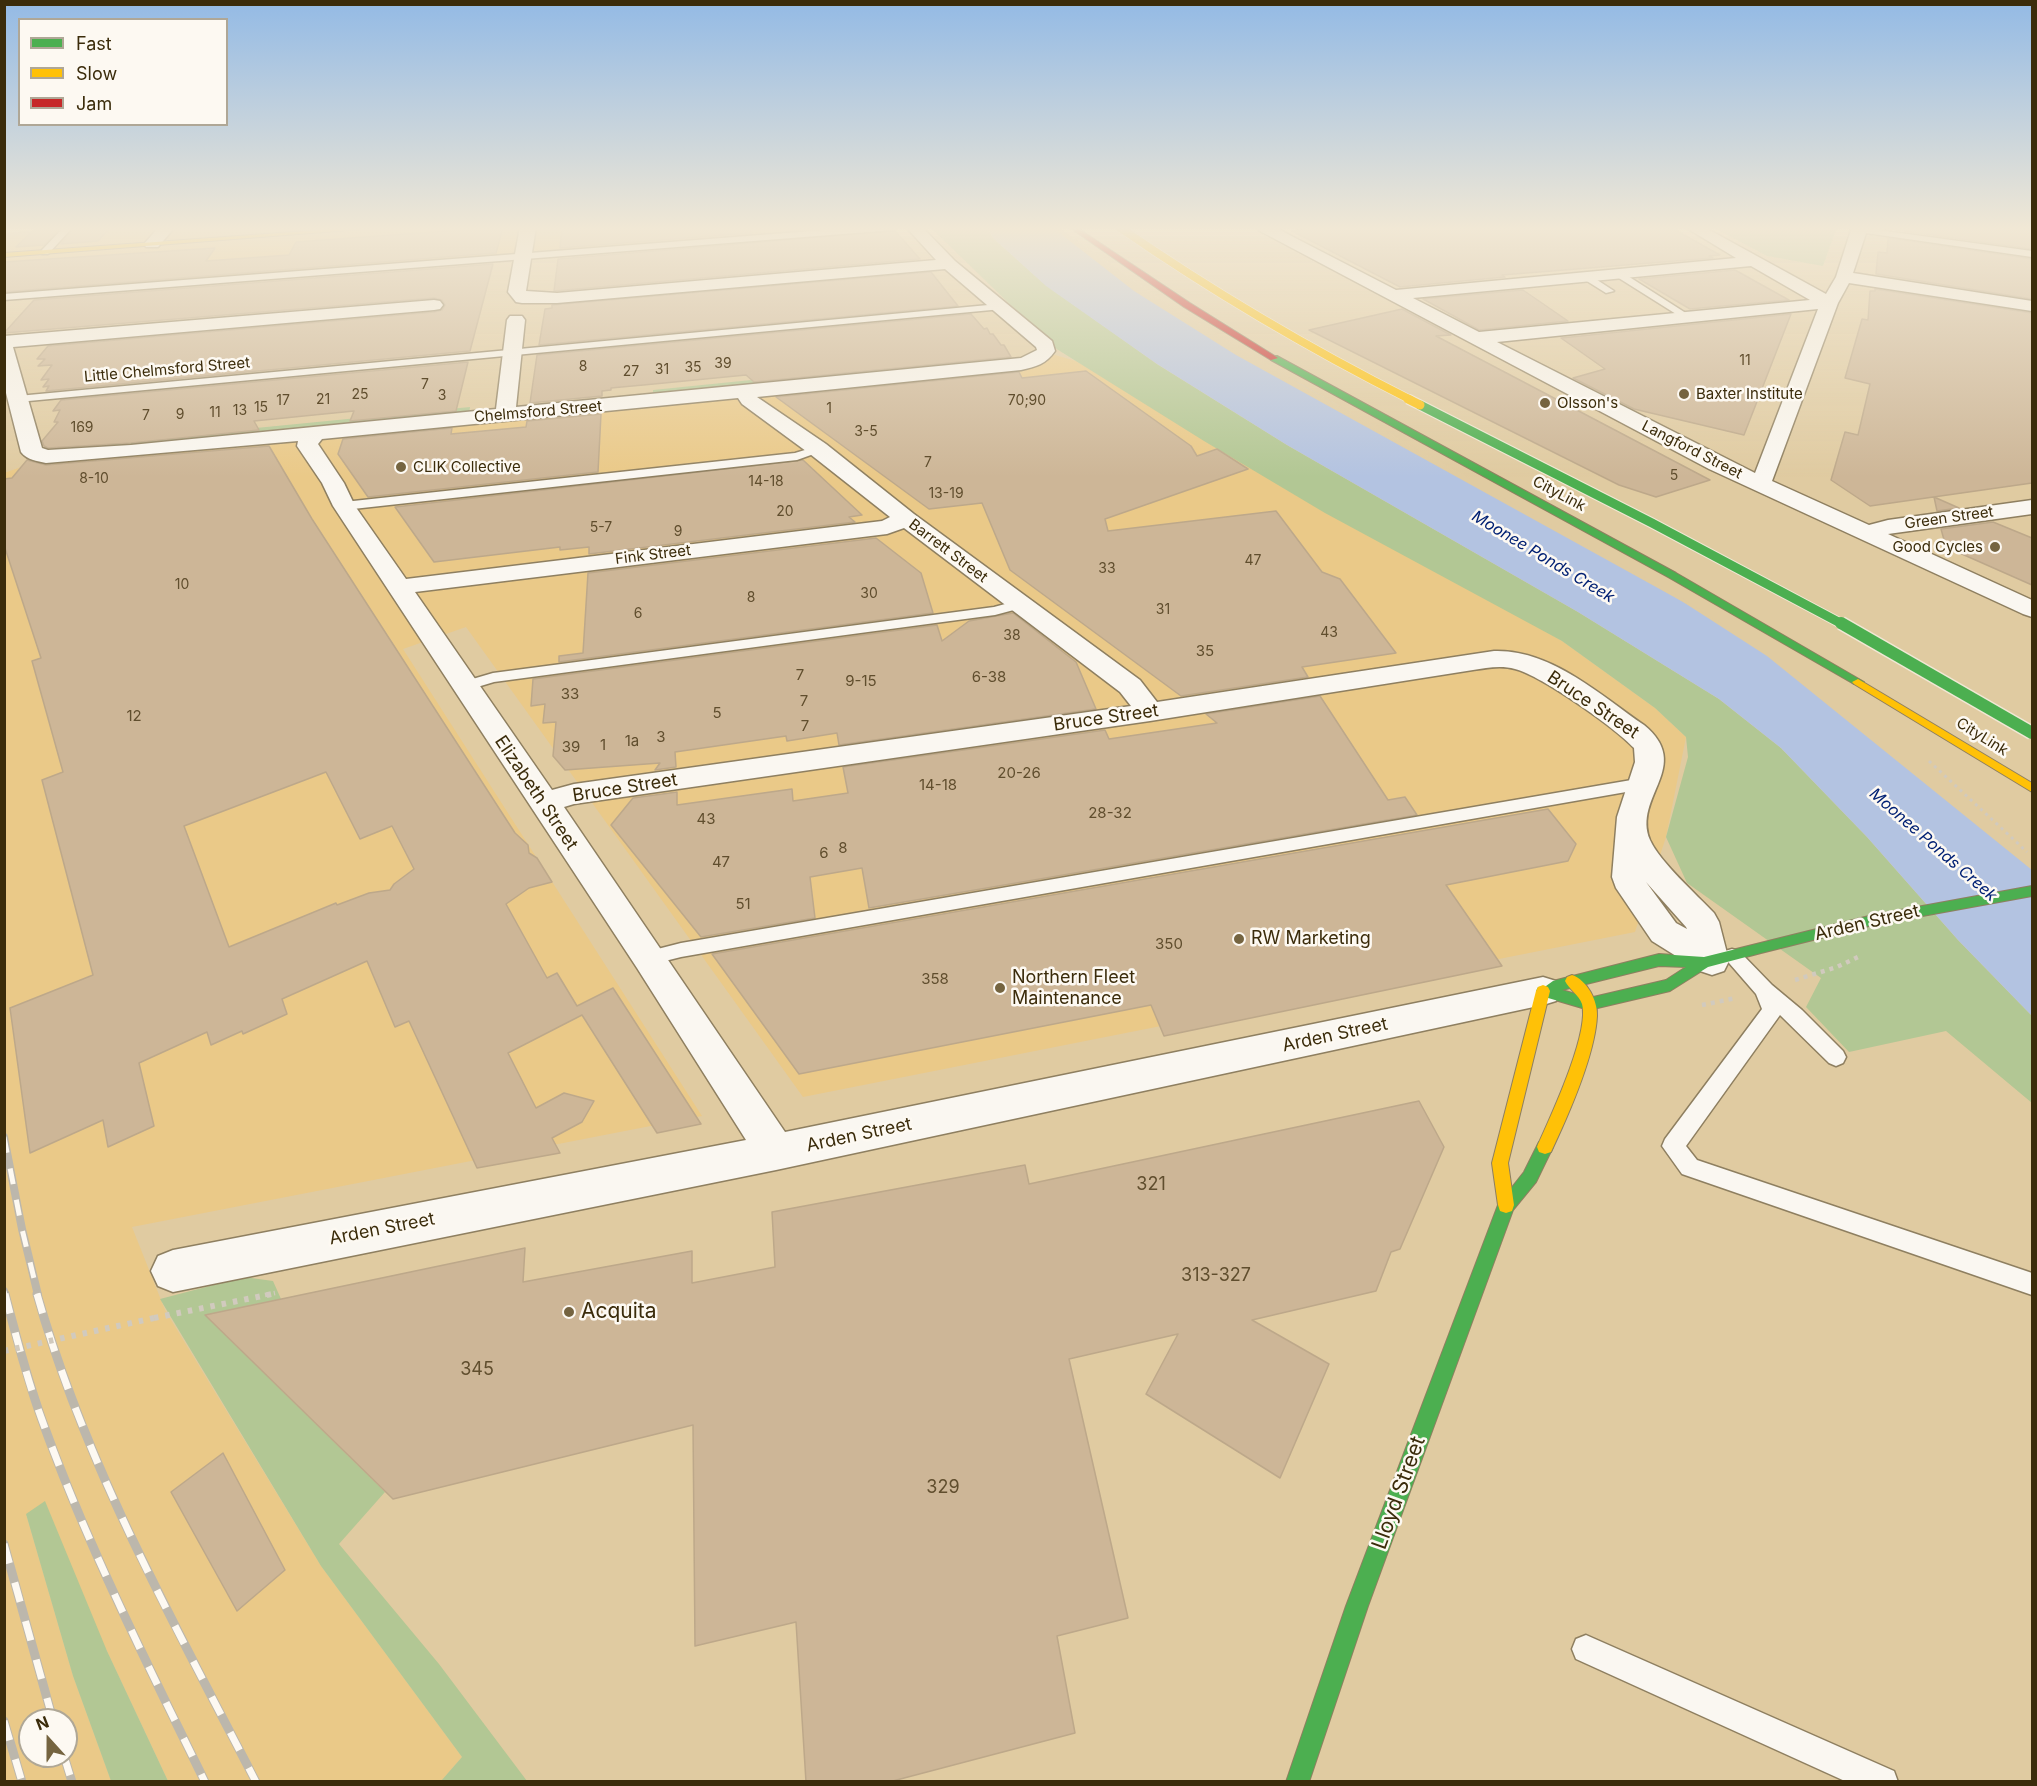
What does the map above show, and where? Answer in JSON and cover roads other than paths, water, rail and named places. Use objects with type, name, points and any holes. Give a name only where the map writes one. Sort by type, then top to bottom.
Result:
[{"type":"main road","name":"CityLink","points":[[1195,310],[1276,360],[1747,615],[1905,708],[2032,788]]},
{"type":"main road","name":"CityLink","points":[[1244,310],[1297,341],[1692,542],[1837,620],[2032,734]]},
{"type":"main road","name":"Arden Street","points":[[1558,986],[1659,960],[1716,960],[1874,920],[2032,891]]},
{"type":"main road","name":"Arden Street","points":[[1558,986],[1589,1004],[1670,985],[1716,960]]},
{"type":"main road","points":[[1558,986],[1589,1004]]},
{"type":"main road","name":"Lloyd Street","points":[[1506,1205],[1500,1163],[1558,986]]},
{"type":"main road","name":"Lloyd Street","points":[[1297,1782],[1357,1606],[1506,1205],[1531,1176],[1554,1125],[1582,1051],[1587,1030],[1589,1004]]},
{"type":"street","points":[[18,399],[4,344],[375,310]]},
{"type":"street","name":"Chelmsford Street","points":[[18,399],[32,452],[46,457],[71,456],[745,392],[1036,361],[1046,351],[1044,345],[1003,310]]},
{"type":"street","name":"Langford Street","points":[[1424,310],[1717,464],[2032,609]]},
{"type":"street","points":[[1478,338],[1575,331],[1754,310]]},
{"type":"street","points":[[1760,483],[1826,310]]},
{"type":"street","points":[[505,415],[516,320]]},
{"type":"street","name":"Barrett Street","points":[[745,392],[749,400],[818,449],[906,519],[1130,686],[1150,712]]},
{"type":"street","name":"Elizabeth Street","points":[[316,433],[307,444],[339,495],[776,1152]]},
{"type":"street","name":"Green Street","points":[[1866,533],[1888,526],[2032,507]]},
{"type":"street","name":"Fink Street","points":[[399,587],[887,527],[906,519]]},
{"type":"street","name":"Bruce Street","points":[[543,803],[574,794],[1150,712],[1461,664],[1512,660],[1527,663],[1544,672],[1647,743],[1651,754],[1643,784]]},
{"type":"street","points":[[1643,784],[1636,800],[1627,867],[1632,888],[1665,932],[1716,960]]},
{"type":"street","name":"Arden Street","points":[[173,1271],[776,1152],[1558,986]]},
{"type":"lane","name":"Little Chelmsford Street","points":[[18,399],[964,310]]},
{"type":"lane","points":[[1676,310],[1687,317]]},
{"type":"lane","points":[[339,495],[797,456],[818,449]]},
{"type":"lane","points":[[464,686],[493,678],[995,611],[1020,604]]},
{"type":"lane","points":[[649,958],[693,948],[1643,784]]},
{"type":"lane","points":[[1716,960],[1764,990],[1795,1016],[1836,1057]]},
{"type":"lane","points":[[1764,990],[1772,1005],[1771,1015],[1673,1146],[1690,1167],[2032,1284]]},
{"type":"lane","points":[[1586,1649],[1883,1782]]},
{"type":"water","name":"Moonee Ponds Creek","points":[[1081,310],[1171,310],[1680,600],[1767,656],[2032,870],[2032,1016],[1958,940],[1867,837],[1781,748],[1719,699],[1578,612],[1287,445],[1157,364]]},
{"type":"railway","points":[[4,1137],[38,1295]]},
{"type":"railway","points":[[4,1291],[5,1295]]},
{"type":"railway","points":[[5,1294],[37,1405],[78,1513],[205,1782]]},
{"type":"railway","points":[[37,1294],[57,1358],[106,1483],[164,1603],[256,1782]]},
{"type":"railway","points":[[4,1544],[50,1708]]},
{"type":"railway","points":[[4,1721],[22,1782]]},
{"type":"railway","points":[[68,1768],[72,1782]]},
{"type":"place","name":"Baxter Institute","points":[[1684,394]]},
{"type":"place","name":"Olsson's","points":[[1545,403]]},
{"type":"place","name":"CLIK Collective","points":[[401,467]]},
{"type":"place","name":"Good Cycles","points":[[1995,547]]},
{"type":"place","name":"RW Marketing","points":[[1239,939]]},
{"type":"place","name":"Northern Fleet Maintenance","points":[[1000,988]]},
{"type":"place","name":"Acquita","points":[[569,1312]]}]
